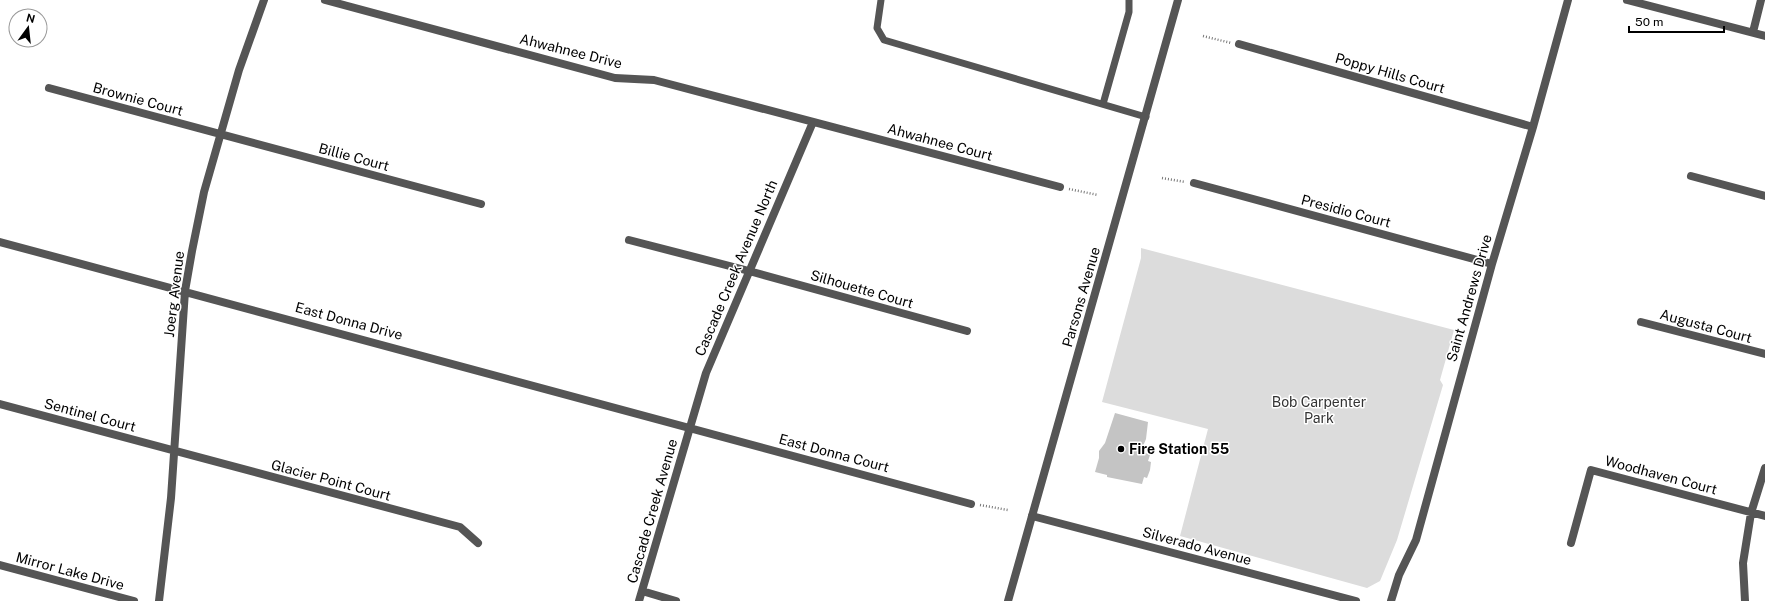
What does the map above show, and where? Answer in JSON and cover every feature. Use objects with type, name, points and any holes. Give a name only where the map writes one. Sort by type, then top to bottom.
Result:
[{"type":"street","name":"Joerg Avenue","points":[[159,601],[171,498],[185,291],[204,192],[239,70],[264,0]]},
{"type":"street","name":"Ahwahnee Drive","points":[[325,0],[615,78],[654,80],[813,122]]},
{"type":"street","name":"Parsons Avenue","points":[[1008,601],[1178,0]]},
{"type":"street","name":"Saint Andrews Drive","points":[[1391,601],[1399,575],[1416,540],[1492,264],[1533,127],[1568,0]]},
{"type":"street","points":[[1627,0],[1765,36]]},
{"type":"street","points":[[1753,32],[1761,0]]},
{"type":"street","name":"Poppy Hills Court","points":[[1239,44],[1533,127]]},
{"type":"street","name":"Brownie Court","points":[[49,88],[221,134]]},
{"type":"street","name":"Ahwahnee Court","points":[[813,122],[1060,187]]},
{"type":"street","name":"Cascade Creek Avenue North","points":[[690,428],[708,366],[813,122]]},
{"type":"street","name":"Billie Court","points":[[221,134],[481,204]]},
{"type":"street","points":[[1691,176],[1765,196]]},
{"type":"street","name":"Presidio Court","points":[[1194,183],[1492,264]]},
{"type":"street","name":"Silhouette Court","points":[[629,240],[749,271],[967,331]]},
{"type":"street","name":"East Donna Drive","points":[[0,242],[690,428]]},
{"type":"street","name":"Augusta Court","points":[[1641,322],[1765,354]]},
{"type":"street","name":"Sentinel Court","points":[[0,404],[173,451]]},
{"type":"street","name":"East Donna Court","points":[[690,428],[971,504]]},
{"type":"street","name":"Cascade Creek Avenue","points":[[639,601],[690,428]]},
{"type":"street","name":"Glacier Point Court","points":[[173,451],[460,527],[478,543]]},
{"type":"street","points":[[1745,601],[1743,563],[1751,513],[1765,468]]},
{"type":"street","name":"Woodhaven Court","points":[[1571,543],[1591,470],[1751,513]]},
{"type":"street","points":[[1751,513],[1765,516]]},
{"type":"street","name":"Silverado Avenue","points":[[1032,516],[1356,601]]},
{"type":"street","name":"Mirror Lake Drive","points":[[0,565],[134,601]]},
{"type":"street","points":[[642,591],[676,601]]},
{"type":"lane","points":[[881,0],[877,28],[884,40],[1146,117]]},
{"type":"lane","points":[[1103,104],[1129,12],[1129,0]]},
{"type":"path","points":[[1203,36],[1239,44]]},
{"type":"path","points":[[1162,178],[1194,183]]},
{"type":"path","points":[[1060,187],[1098,196]]},
{"type":"path","points":[[971,504],[1008,510]]},
{"type":"green space","name":"Bob Carpenter Park","points":[[1141,248],[1454,330],[1440,380],[1443,385],[1397,540],[1380,581],[1367,588],[1180,536],[1208,429],[1102,402],[1141,258]]},
{"type":"building","name":"Fire Station 55","points":[[1115,413],[1148,422],[1146,439],[1141,451],[1150,455],[1148,461],[1151,462],[1147,478],[1144,477],[1142,484],[1107,477],[1107,475],[1095,472],[1099,458],[1099,451],[1105,443]]},
{"type":"place","name":"Fire Station 55","points":[[1121,449]]}]
